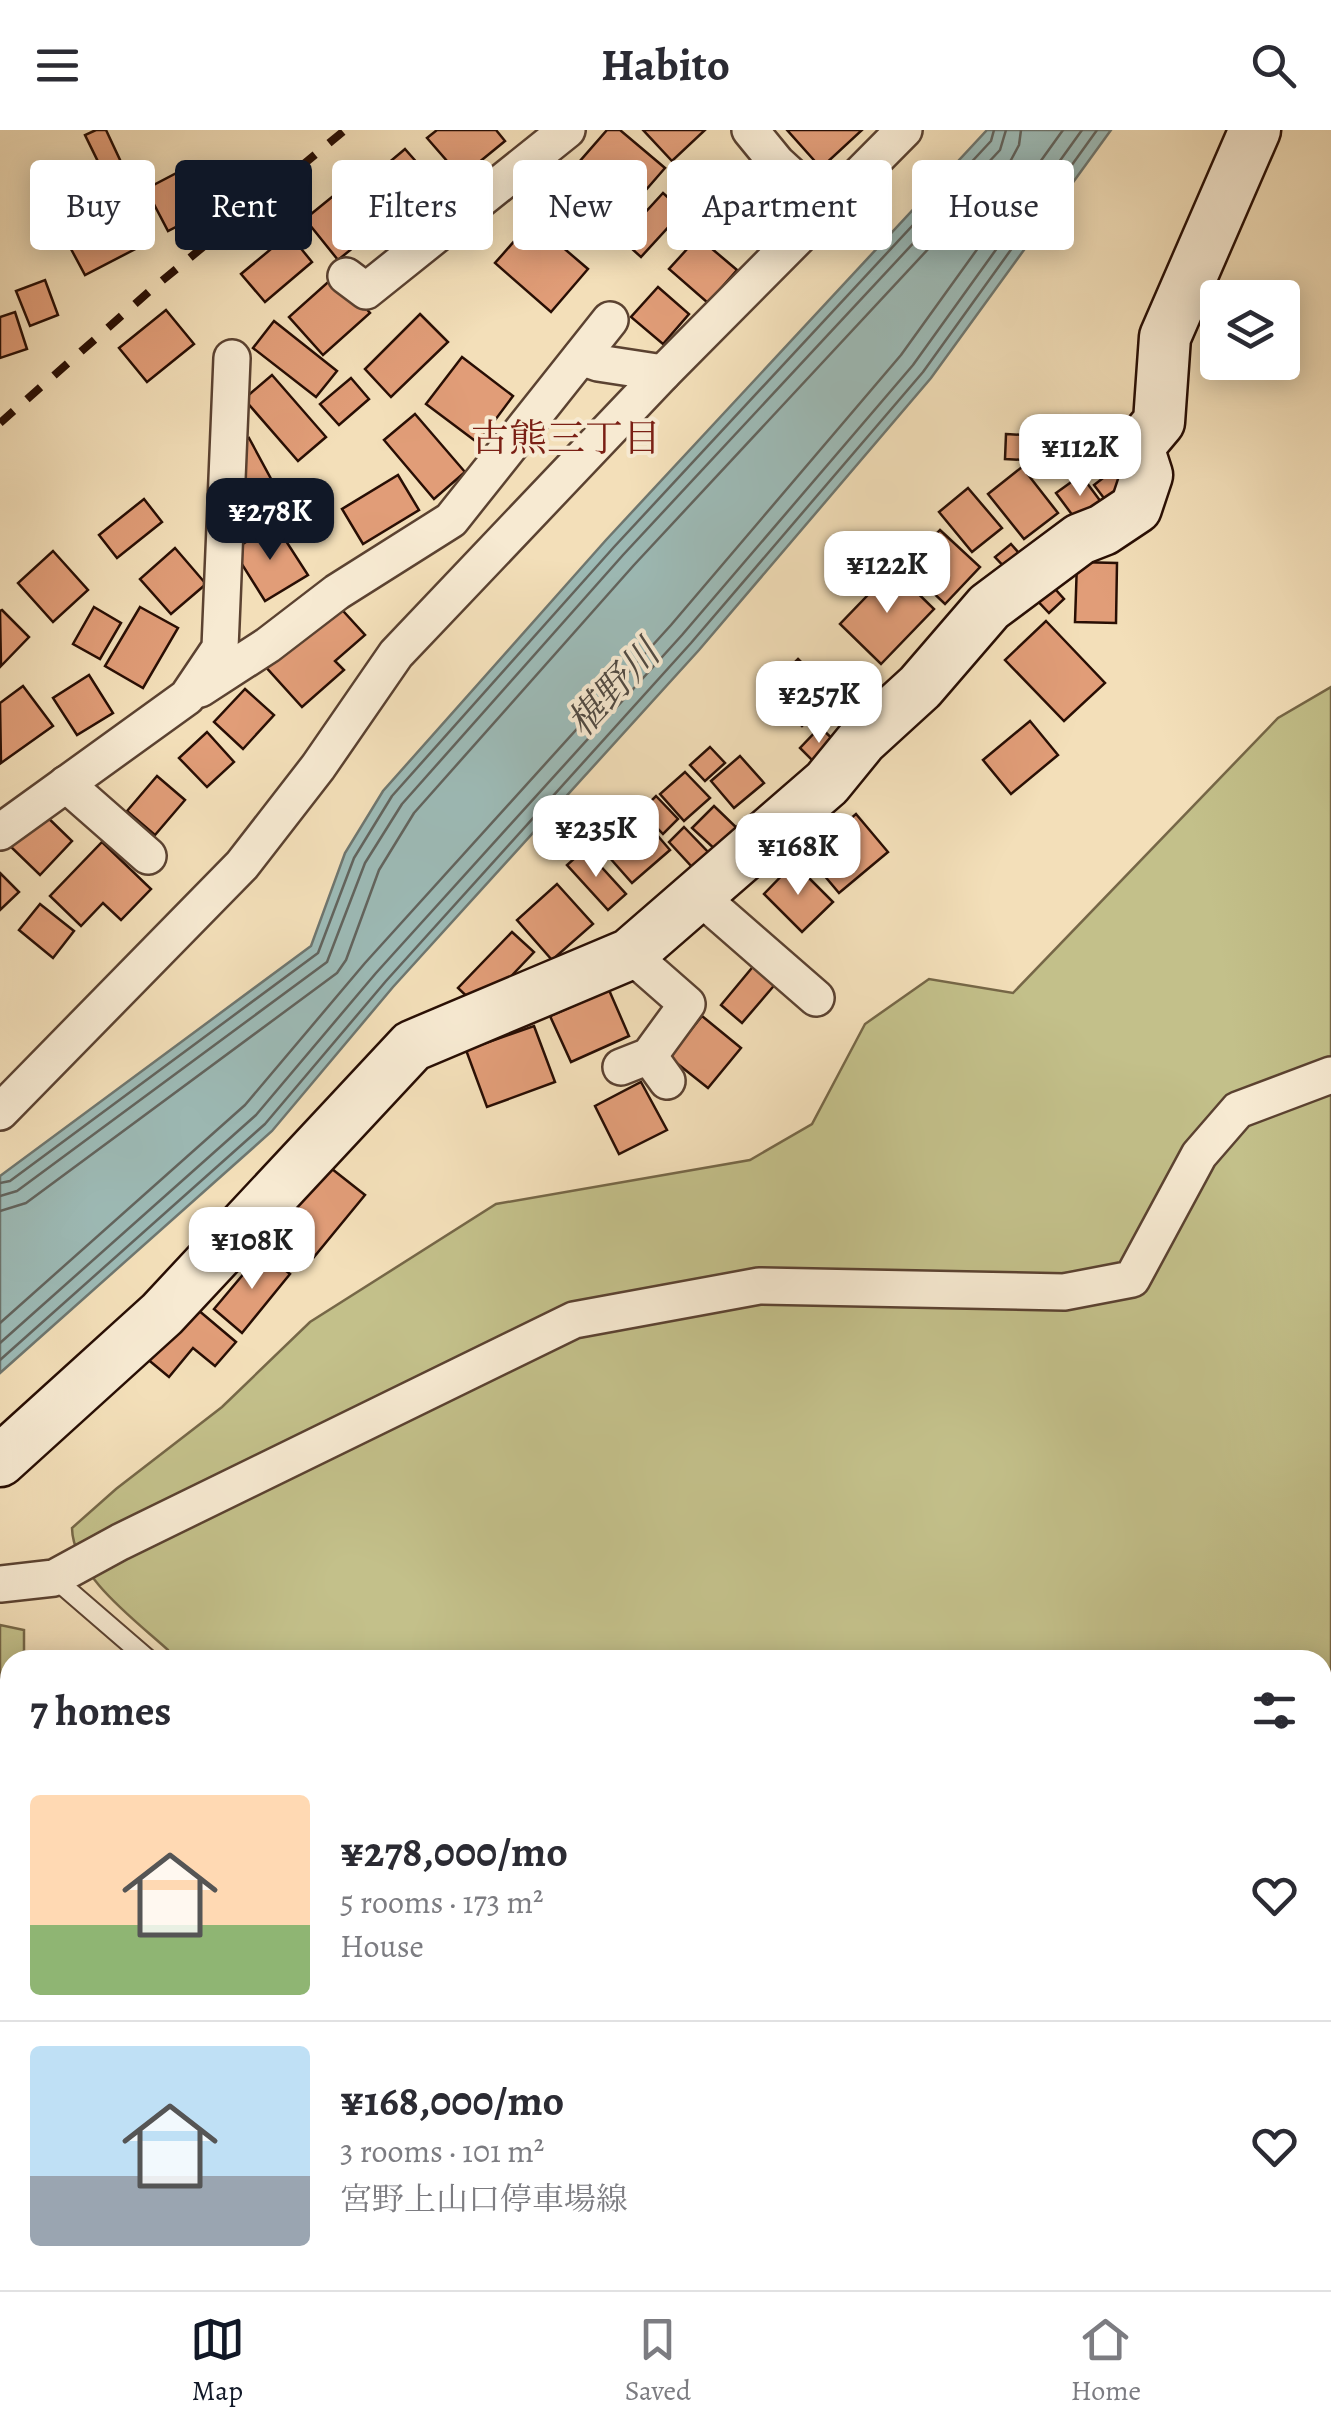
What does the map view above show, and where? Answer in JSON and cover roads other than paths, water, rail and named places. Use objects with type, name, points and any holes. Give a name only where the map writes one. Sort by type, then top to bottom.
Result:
[{"type":"main road","points":[[0,1461],[162,1314],[412,1046],[630,954],[828,783],[862,740],[920,686],[989,608],[1080,539],[1103,530],[1136,508],[1147,475],[1138,447],[1159,422],[1165,337],[1255,130]]},
{"type":"street","points":[[366,293],[522,144],[567,130]]},
{"type":"street","points":[[750,130],[775,160]]},
{"type":"street","points":[[874,160],[904,130]]},
{"type":"street","points":[[0,1112],[242,865],[318,767],[396,654],[784,250]]},
{"type":"street","points":[[0,832],[268,645],[337,592],[451,520],[610,320]]},
{"type":"street","points":[[581,357],[662,373]]},
{"type":"street","points":[[187,698],[220,648],[232,358]]},
{"type":"street","points":[[66,784],[148,856]]},
{"type":"street","points":[[699,896],[816,998]]},
{"type":"street","points":[[630,954],[687,1004],[646,1068]]},
{"type":"street","points":[[0,1584],[54,1578],[574,1320],[759,1286],[1064,1292],[1132,1279],[1199,1155],[1238,1110],[1331,1075]]},
{"type":"lane","points":[[54,1578],[137,1650]]},
{"type":"water","points":[[987,130],[1111,130],[1074,181],[1074,160],[959,160]]},
{"type":"water","name":"椹野川","points":[[912,211],[912,250],[1024,250],[931,378],[699,650],[393,987],[272,1131],[0,1373],[0,1176],[311,946],[345,853],[383,791],[606,540],[875,250],[892,250],[892,232]]},
{"type":"railway","points":[[0,423],[152,289],[345,130]]},
{"type":"district","name":"古熊三丁目","points":[[566,438]]}]
